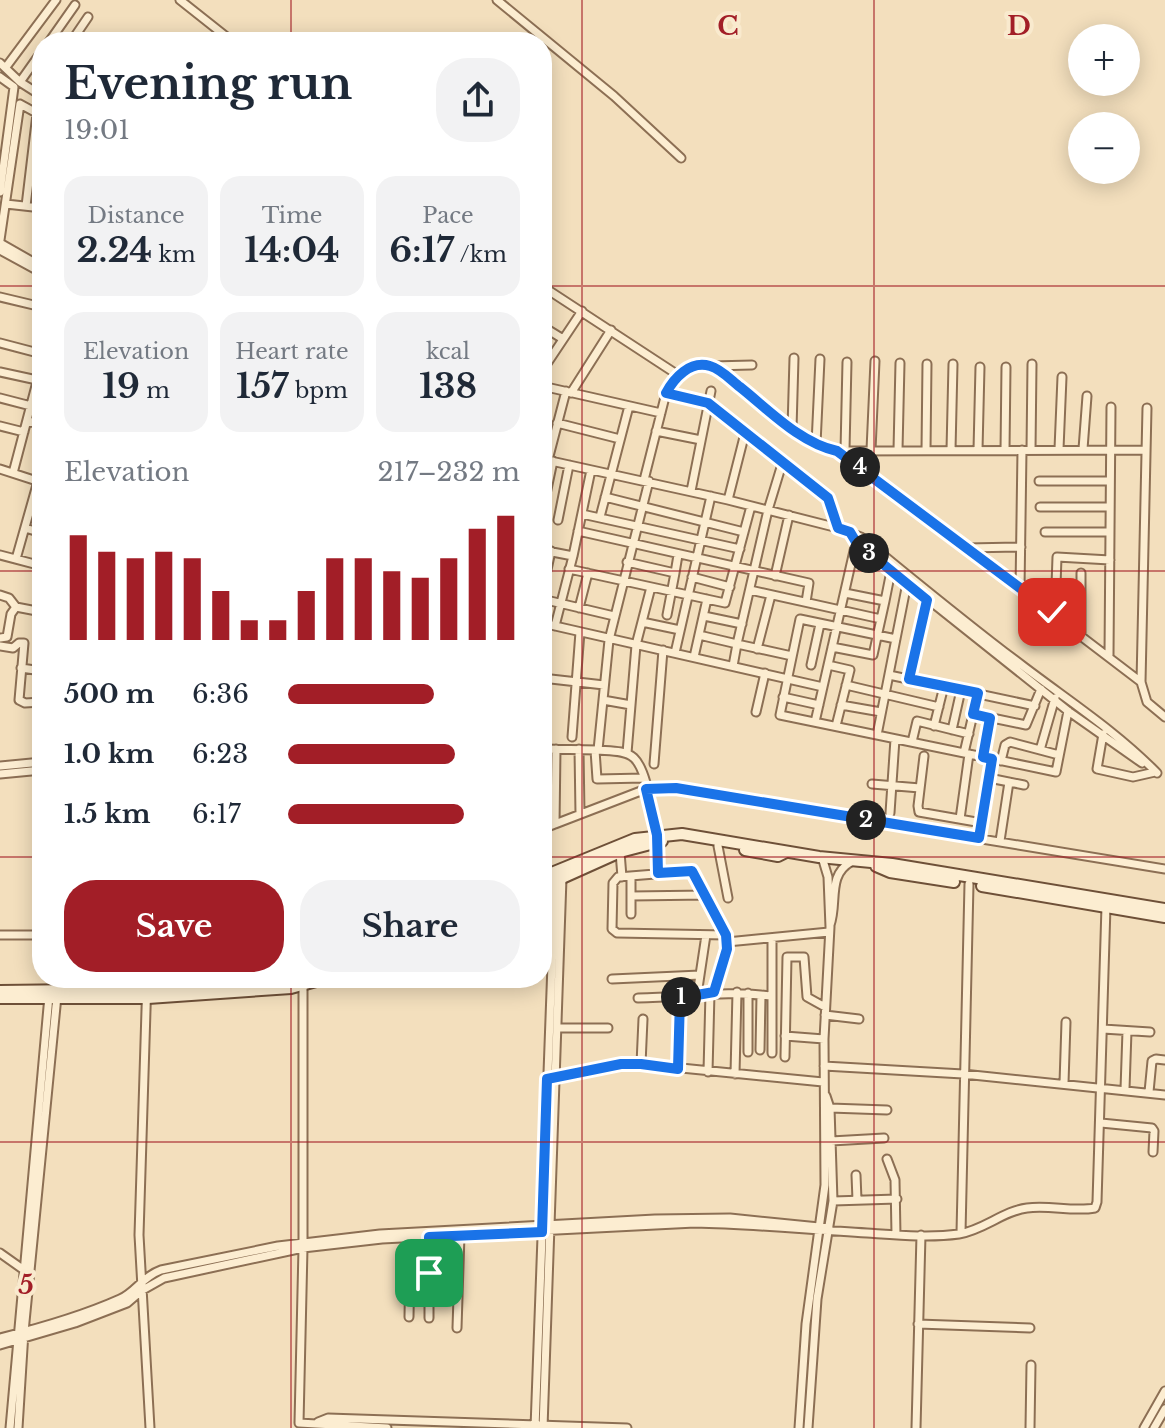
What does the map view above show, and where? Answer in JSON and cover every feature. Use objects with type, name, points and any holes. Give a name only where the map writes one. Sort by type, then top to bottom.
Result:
[{"type":"main road","points":[[552,873],[614,846],[682,834],[779,848],[786,852],[892,864],[1165,909]]},
{"type":"main road","points":[[552,883],[657,838],[778,856],[786,852]]},
{"type":"main road","points":[[867,863],[890,872],[1165,917]]},
{"type":"main road","points":[[0,998],[147,988]]},
{"type":"main road","points":[[0,991],[53,994]]},
{"type":"street","points":[[32,90],[3,65],[56,0]]},
{"type":"street","points":[[180,0],[220,32]]},
{"type":"street","points":[[497,0],[536,32]]},
{"type":"street","points":[[56,32],[75,5]]},
{"type":"street","points":[[78,32],[88,17]]},
{"type":"street","points":[[552,45],[614,96],[681,158]]},
{"type":"street","points":[[20,82],[32,65]]},
{"type":"street","points":[[0,77],[14,87],[0,190]]},
{"type":"street","points":[[32,111],[20,104],[0,242],[32,261]]},
{"type":"street","points":[[26,206],[32,167]]},
{"type":"street","points":[[6,204],[32,207]]},
{"type":"street","points":[[0,250],[32,268]]},
{"type":"street","points":[[552,292],[678,375]]},
{"type":"street","points":[[0,297],[32,305]]},
{"type":"street","points":[[552,355],[582,311]]},
{"type":"street","points":[[552,444],[568,392],[611,330]]},
{"type":"street","points":[[552,332],[563,339]]},
{"type":"street","points":[[0,343],[32,351]]},
{"type":"street","points":[[792,429],[794,358]]},
{"type":"street","points":[[816,444],[820,359]]},
{"type":"street","points":[[871,450],[875,361]]},
{"type":"street","points":[[841,450],[847,362]]},
{"type":"street","points":[[898,450],[900,363]]},
{"type":"street","points":[[926,450],[927,364]]},
{"type":"street","points":[[951,450],[953,364]]},
{"type":"street","points":[[1020,589],[1032,364]]},
{"type":"street","points":[[644,778],[597,779],[596,750],[609,640],[656,431],[666,393],[678,375],[693,367],[752,365]]},
{"type":"street","points":[[710,366],[792,429],[816,444],[841,450],[1146,450]]},
{"type":"street","points":[[978,450],[980,367]]},
{"type":"street","points":[[1005,450],[1006,367]]},
{"type":"street","points":[[0,372],[32,379]]},
{"type":"street","points":[[1059,449],[1062,377]]},
{"type":"street","points":[[552,388],[661,413]]},
{"type":"street","points":[[691,491],[711,391]]},
{"type":"street","points":[[666,393],[708,403],[828,498],[838,528]]},
{"type":"street","points":[[1083,449],[1087,396]]},
{"type":"street","points":[[0,398],[32,402],[13,473]]},
{"type":"street","points":[[600,517],[629,406]]},
{"type":"street","points":[[1109,655],[1111,407]]},
{"type":"street","points":[[1147,408],[1141,682],[1147,702],[1165,717]]},
{"type":"street","points":[[27,421],[32,422]]},
{"type":"street","points":[[557,423],[620,439]]},
{"type":"street","points":[[0,426],[24,432]]},
{"type":"street","points":[[656,431],[701,440]]},
{"type":"street","points":[[728,500],[745,433]]},
{"type":"street","points":[[841,450],[1141,682]]},
{"type":"street","points":[[552,461],[789,515],[861,537],[1020,664],[1107,728],[1165,780]]},
{"type":"street","points":[[733,666],[768,510],[782,464]]},
{"type":"street","points":[[558,520],[569,465]]},
{"type":"street","points":[[0,469],[32,479]]},
{"type":"street","points":[[555,626],[591,470]]},
{"type":"street","points":[[1039,481],[1110,481]]},
{"type":"street","points":[[675,653],[711,496]]},
{"type":"street","points":[[605,497],[744,532]]},
{"type":"street","points":[[16,559],[31,505]]},
{"type":"street","points":[[569,569],[725,603],[751,506]]},
{"type":"street","points":[[1040,507],[1110,507]]},
{"type":"street","points":[[582,514],[740,549]]},
{"type":"street","points":[[775,576],[789,515]]},
{"type":"street","points":[[25,528],[32,530]]},
{"type":"street","points":[[578,531],[809,583],[806,602]]},
{"type":"street","points":[[850,532],[856,542],[891,571],[1068,711],[1156,772]]},
{"type":"street","points":[[1045,532],[1110,532]]},
{"type":"street","points":[[815,722],[856,542]]},
{"type":"street","points":[[967,548],[1021,547]]},
{"type":"street","points":[[552,551],[573,556]]},
{"type":"street","points":[[0,555],[32,563]]},
{"type":"street","points":[[667,615],[678,555]]},
{"type":"street","points":[[1055,614],[1057,557],[1110,560]]},
{"type":"street","points":[[627,562],[675,573]]},
{"type":"street","points":[[832,647],[873,655],[891,571]]},
{"type":"street","points":[[579,608],[588,573]]},
{"type":"street","points":[[1081,573],[1081,634]]},
{"type":"street","points":[[692,577],[730,587]]},
{"type":"street","points":[[877,735],[907,583]]},
{"type":"street","points":[[627,753],[636,645],[651,587]]},
{"type":"street","points":[[750,590],[881,619]]},
{"type":"street","points":[[845,593],[885,601]]},
{"type":"street","points":[[0,595],[9,598],[16,607],[32,610]]},
{"type":"street","points":[[757,649],[771,595]]},
{"type":"street","points":[[694,657],[707,599]]},
{"type":"street","points":[[552,600],[614,616]]},
{"type":"street","points":[[909,679],[927,600]]},
{"type":"street","points":[[16,607],[11,614],[7,637],[0,642],[13,648],[24,643],[19,700],[32,703]]},
{"type":"street","points":[[704,616],[742,624]]},
{"type":"street","points":[[896,639],[800,619],[780,715],[1056,772],[1068,711]]},
{"type":"street","points":[[642,622],[680,630]]},
{"type":"street","points":[[811,665],[820,624]]},
{"type":"street","points":[[552,625],[823,687]]},
{"type":"street","points":[[572,737],[580,632]]},
{"type":"street","points":[[699,635],[792,656]]},
{"type":"street","points":[[552,637],[557,638]]},
{"type":"street","points":[[654,764],[663,650]]},
{"type":"street","points":[[828,665],[850,670],[836,726]]},
{"type":"street","points":[[21,668],[32,670]]},
{"type":"street","points":[[756,712],[765,673]]},
{"type":"street","points":[[889,675],[1035,706]]},
{"type":"street","points":[[552,679],[604,685]]},
{"type":"street","points":[[846,685],[939,707]]},
{"type":"street","points":[[934,726],[944,686]]},
{"type":"street","points":[[973,714],[1026,725],[1041,689]]},
{"type":"street","points":[[952,730],[961,690]]},
{"type":"street","points":[[960,819],[969,734],[978,693]]},
{"type":"street","points":[[783,697],[819,705]]},
{"type":"street","points":[[1040,750],[1055,698]]},
{"type":"street","points":[[603,700],[631,705]]},
{"type":"street","points":[[841,705],[881,712]]},
{"type":"street","points":[[979,838],[989,778],[990,718]]},
{"type":"street","points":[[912,742],[917,721],[969,734]]},
{"type":"street","points":[[1103,734],[1097,769],[1133,777],[1156,772]]},
{"type":"street","points":[[890,813],[895,739]]},
{"type":"street","points":[[1001,761],[1007,743],[1059,755]]},
{"type":"street","points":[[552,749],[627,753],[637,762],[644,778],[657,838],[658,873]]},
{"type":"street","points":[[555,824],[556,749]]},
{"type":"street","points":[[579,749],[580,814]]},
{"type":"street","points":[[924,756],[919,812],[982,823]]},
{"type":"street","points":[[0,766],[32,763]]},
{"type":"street","points":[[0,774],[32,771]]},
{"type":"street","points":[[989,778],[1024,785]]},
{"type":"street","points":[[1000,841],[1009,782]]},
{"type":"street","points":[[872,784],[920,788]]},
{"type":"street","points":[[552,825],[646,791],[676,788],[1165,869]]},
{"type":"street","points":[[718,846],[728,898]]},
{"type":"street","points":[[620,852],[631,896],[631,914]]},
{"type":"street","points":[[808,1428],[825,1185],[823,1086],[830,930],[828,877],[822,857]]},
{"type":"street","points":[[830,930],[836,876],[842,867],[852,861]]},
{"type":"street","points":[[708,1072],[712,992],[727,939],[707,895],[692,871],[618,877],[613,883],[614,932],[706,935],[727,939],[772,938],[830,930]]},
{"type":"street","points":[[552,1078],[558,1028],[558,880]]},
{"type":"street","points":[[539,1427],[558,880]]},
{"type":"street","points":[[961,1233],[969,884]]},
{"type":"street","points":[[631,896],[707,895]]},
{"type":"street","points":[[429,1234],[460,1235],[655,1219],[730,1218],[838,1231],[921,1235],[961,1233],[1020,1209],[1095,1208],[1101,1123],[1106,906]]},
{"type":"street","points":[[0,935],[32,935]]},
{"type":"street","points":[[697,995],[706,935]]},
{"type":"street","points":[[772,938],[772,1053]]},
{"type":"street","points":[[785,1057],[787,957],[804,957],[807,997],[825,1011],[859,1019]]},
{"type":"street","points":[[612,979],[700,975]]},
{"type":"street","points":[[147,988],[139,1193],[141,1291],[150,1428]]},
{"type":"street","points":[[303,988],[299,1426],[328,1418],[627,1428]]},
{"type":"street","points":[[638,998],[680,998],[712,992],[770,996]]},
{"type":"street","points":[[735,1074],[737,992]]},
{"type":"street","points":[[748,993],[748,1052]]},
{"type":"street","points":[[10,1428],[53,994]]},
{"type":"street","points":[[760,1050],[761,995]]},
{"type":"street","points":[[678,1069],[680,998]]},
{"type":"street","points":[[641,1064],[643,1019]]},
{"type":"street","points":[[1064,1083],[1066,1022]]},
{"type":"street","points":[[558,1028],[608,1028]]},
{"type":"street","points":[[1103,1029],[1150,1032]]},
{"type":"street","points":[[1125,1089],[1127,1031]]},
{"type":"street","points":[[785,1036],[824,1039]]},
{"type":"street","points":[[1149,1092],[1152,1061],[1165,1060]]},
{"type":"street","points":[[552,1078],[621,1064],[641,1064],[823,1086]]},
{"type":"street","points":[[824,1066],[963,1074],[1165,1095]]},
{"type":"street","points":[[799,1428],[806,1324],[823,1229],[833,1201],[830,1108],[823,1086]]},
{"type":"street","points":[[830,1108],[887,1110]]},
{"type":"street","points":[[1101,1123],[1152,1128],[1153,1152]]},
{"type":"street","points":[[831,1141],[884,1138]]},
{"type":"street","points":[[887,1159],[895,1180],[896,1235]]},
{"type":"street","points":[[856,1175],[857,1200]]},
{"type":"street","points":[[833,1201],[897,1199]]},
{"type":"street","points":[[0,1345],[121,1299],[141,1280],[161,1270],[303,1245],[429,1234],[546,1229]]},
{"type":"street","points":[[429,1234],[429,1318]]},
{"type":"street","points":[[457,1328],[460,1235]]},
{"type":"street","points":[[916,1428],[921,1235]]},
{"type":"street","points":[[0,1338],[75,1323],[127,1303],[164,1278],[303,1245]]},
{"type":"street","points":[[0,1253],[27,1271]]},
{"type":"street","points":[[409,1317],[410,1259]]},
{"type":"street","points":[[410,1273],[429,1273]]},
{"type":"street","points":[[409,1303],[429,1303]]},
{"type":"street","points":[[918,1324],[1030,1328]]},
{"type":"street","points":[[18,1428],[21,1336]]},
{"type":"street","points":[[1030,1428],[1031,1365]]},
{"type":"street","points":[[1144,1428],[1165,1391]]},
{"type":"street","points":[[1154,1428],[1165,1409]]},
{"type":"street","points":[[316,1422],[328,1426],[387,1428]]},
{"type":"route","points":[[429,1273],[429,1237],[542,1232],[547,1079],[621,1064],[678,1069],[680,998],[714,992],[727,949],[726,935],[692,871],[658,873],[657,835],[646,789],[676,788],[979,838],[992,759],[983,757],[990,718],[973,714],[978,693],[909,679],[927,600],[856,542],[850,532],[838,528],[828,498],[708,403],[666,393],[673,380],[684,370],[702,365],[720,371],[792,429],[825,448],[837,451],[1052,612]]}]
